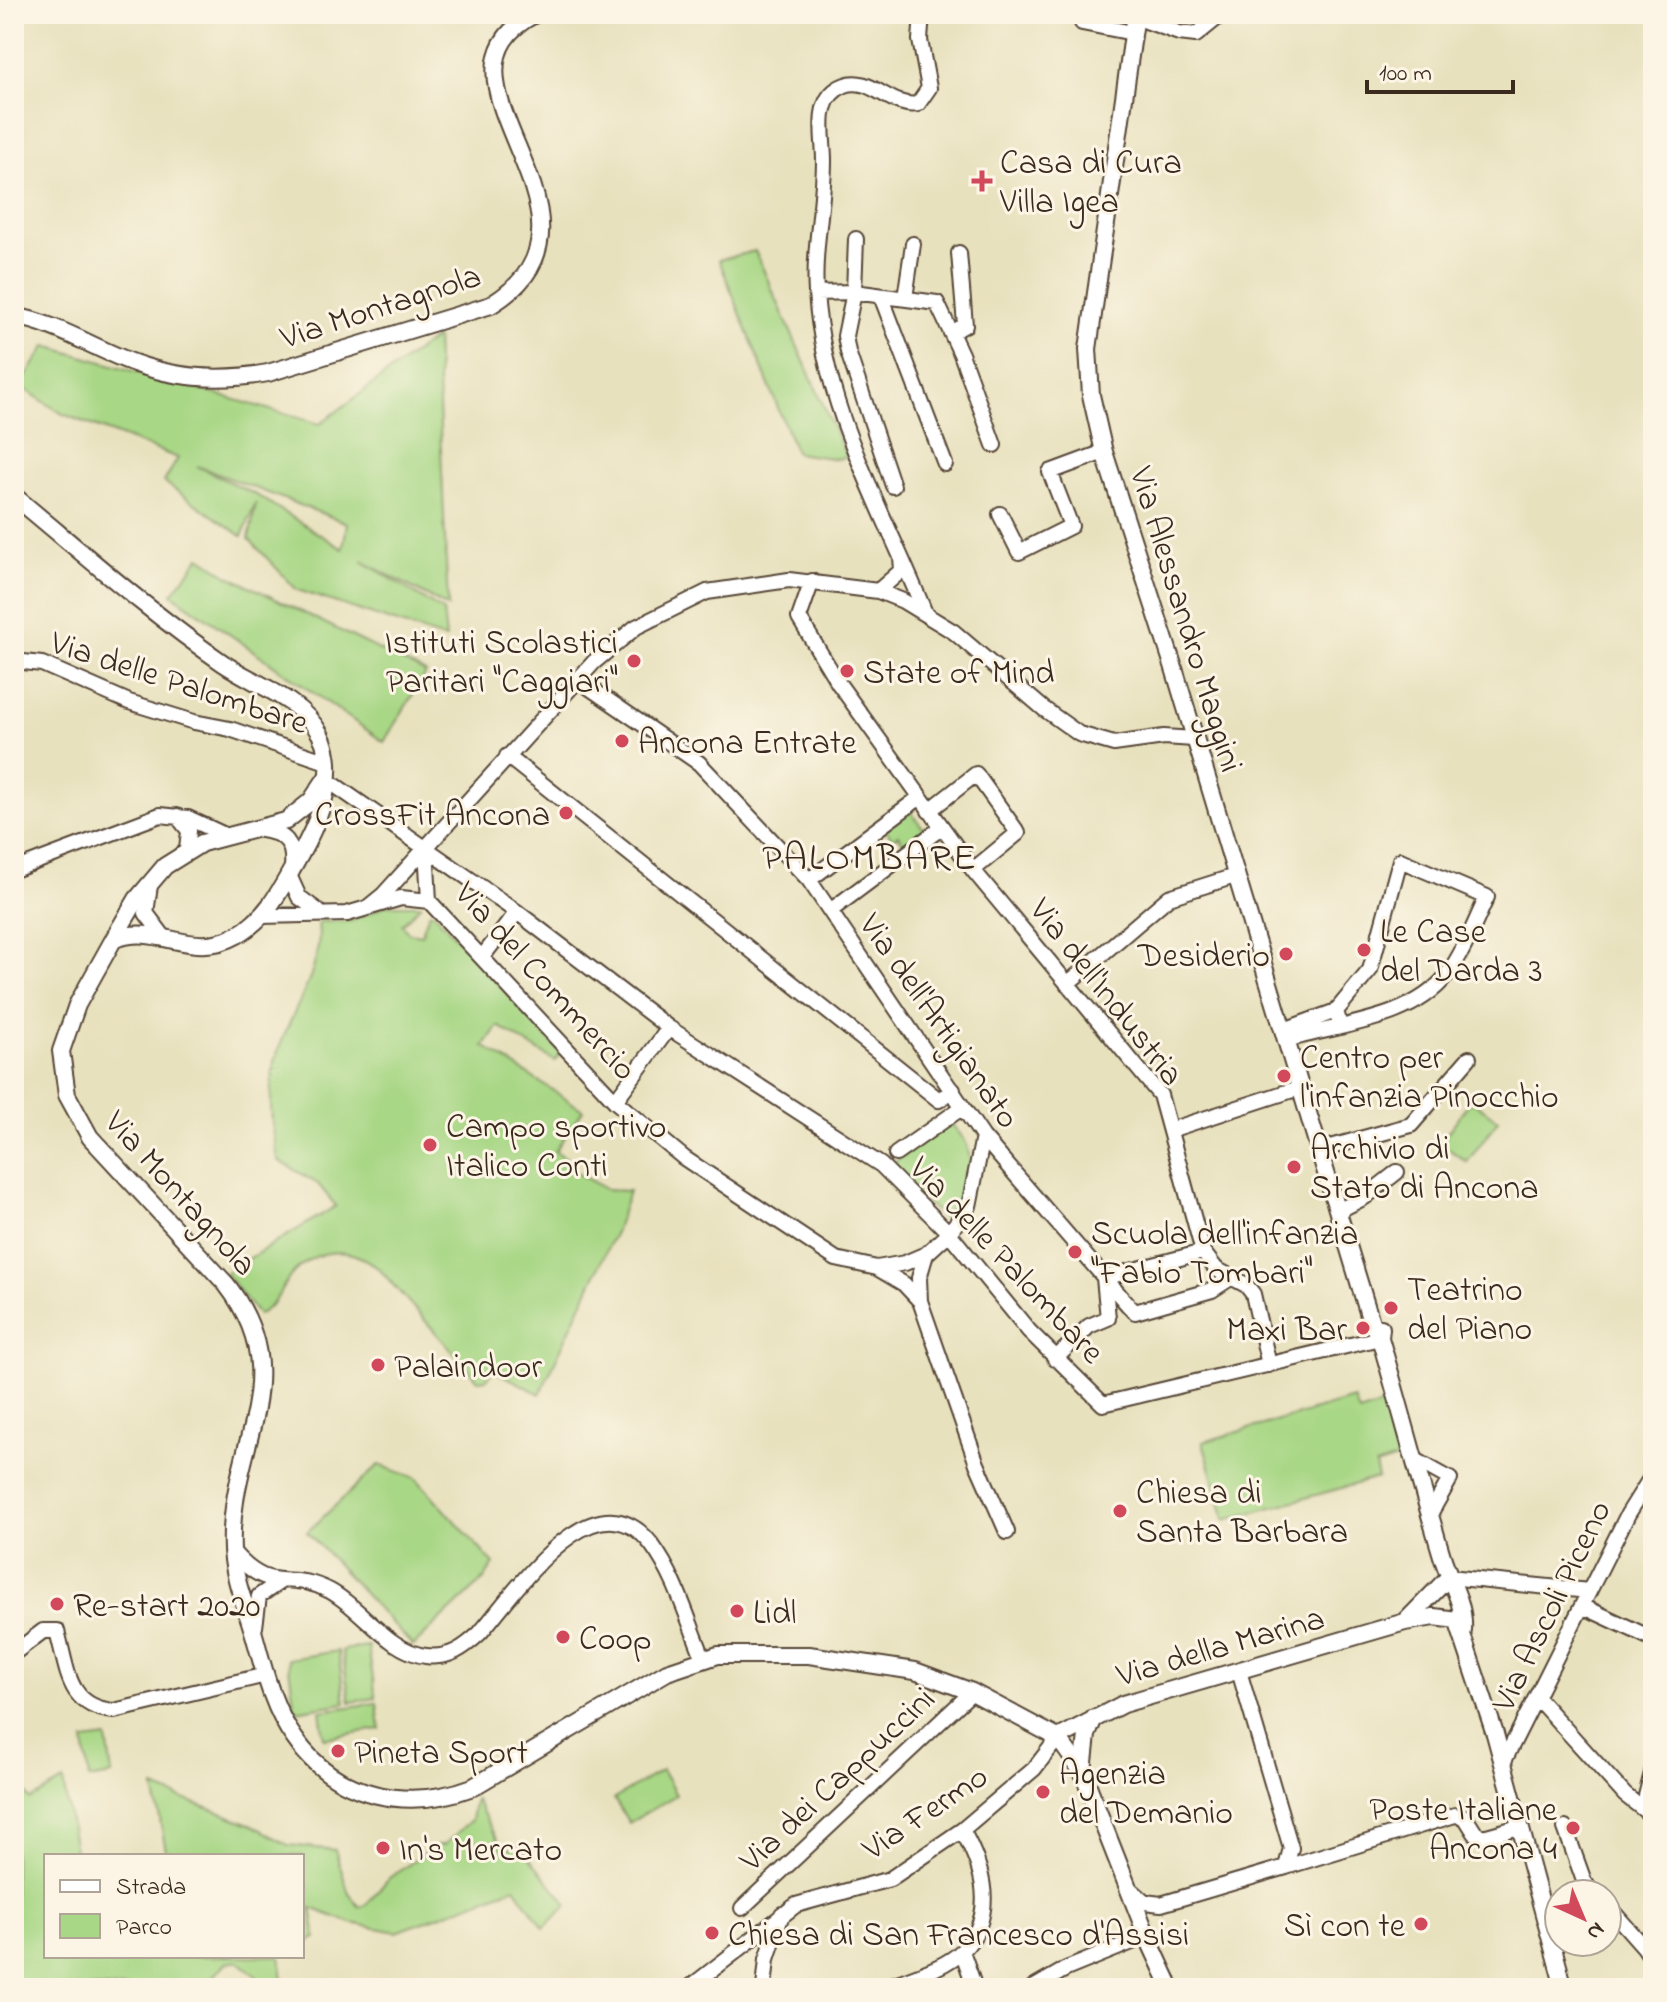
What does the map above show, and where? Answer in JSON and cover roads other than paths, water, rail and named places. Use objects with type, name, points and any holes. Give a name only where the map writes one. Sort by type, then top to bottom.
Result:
[{"type":"main road","name":"Via Montagnola","points":[[14,316],[51,325],[146,367],[178,374],[233,378],[268,373],[491,305],[510,294],[530,272],[542,241],[539,211],[495,80],[502,43],[509,33],[535,14]]},
{"type":"main road","name":"Via Alessandro Maggini","points":[[1135,21],[1088,349],[1091,395],[1104,452],[1338,1211],[1365,1297],[1381,1328],[1380,1338],[1414,1459],[1449,1577],[1464,1614],[1463,1637]]},
{"type":"main road","points":[[14,496],[212,655],[302,712],[320,734],[330,775],[322,806],[291,871],[261,916],[223,942],[191,945],[135,933],[115,939]]},
{"type":"main road","name":"Via Montagnola","points":[[330,775],[296,815],[261,830],[227,836],[187,850],[151,881],[115,939],[67,1028],[61,1073],[76,1116],[90,1137],[226,1284],[245,1308],[255,1330],[261,1356],[258,1397],[234,1505],[232,1551],[238,1587],[266,1675],[284,1722],[295,1739],[321,1766],[366,1792],[412,1801],[445,1797],[473,1787],[653,1680],[703,1657],[760,1653],[863,1661],[926,1674],[972,1692],[1058,1738],[1083,1773],[1147,1936],[1168,1981]]},
{"type":"main road","name":"Via della Marina","points":[[1405,1622],[1449,1577]]},
{"type":"main road","name":"Via della Marina","points":[[1058,1738],[1123,1704],[1405,1622],[1434,1617],[1457,1620],[1463,1637]]},
{"type":"main road","points":[[1463,1637],[1503,1763],[1564,1988]]},
{"type":"main road","points":[[1083,1773],[1085,1743],[1094,1718]]},
{"type":"street","points":[[922,14],[920,40],[929,88],[918,104],[899,105],[856,83],[845,85],[834,93],[821,118],[824,160],[816,253],[816,293],[823,353],[842,422],[870,495],[925,613]]},
{"type":"street","points":[[1083,14],[1082,23],[1135,21],[1196,35],[1222,14]]},
{"type":"street","points":[[856,239],[868,294],[945,464]]},
{"type":"street","points":[[905,298],[913,244]]},
{"type":"street","points":[[953,323],[959,253]]},
{"type":"street","points":[[816,293],[868,294],[937,303],[953,323],[994,445]]},
{"type":"street","points":[[868,294],[845,336],[893,486]]},
{"type":"street","points":[[1000,514],[1019,552],[1071,526],[1050,472],[1104,452]]},
{"type":"street","points":[[878,591],[903,565]]},
{"type":"street","points":[[903,565],[907,589],[903,601]]},
{"type":"street","points":[[367,908],[577,679],[636,627],[696,596],[757,583],[812,581],[878,591],[903,601],[983,654],[1044,709],[1079,734],[1114,744],[1164,737],[1194,739]]},
{"type":"street","name":"Via dell'Industria","points":[[812,581],[799,618],[804,629],[919,798],[973,870],[1153,1086],[1170,1130],[1203,1252]]},
{"type":"street","name":"Via delle Palombare","points":[[14,661],[42,664],[129,702],[194,722],[230,729],[330,775],[669,1028],[881,1165],[949,1233],[1055,1359],[1103,1404],[1380,1338]]},
{"type":"street","name":"Via dell'Artigianato","points":[[577,679],[699,763],[809,880],[983,1137],[1135,1312]]},
{"type":"street","points":[[1164,737],[1189,721]]},
{"type":"street","points":[[507,756],[939,1100],[953,1090]]},
{"type":"street","points":[[929,811],[976,774],[1018,833],[973,870]]},
{"type":"street","points":[[809,880],[919,798]]},
{"type":"street","points":[[14,870],[151,817],[177,816],[196,820],[227,836]]},
{"type":"street","points":[[177,816],[189,831],[187,850]]},
{"type":"street","points":[[830,911],[941,828]]},
{"type":"street","points":[[261,830],[278,833],[287,839],[292,847],[291,871],[299,897],[318,912]]},
{"type":"street","name":"Via del Commercio","points":[[426,847],[431,881],[429,901],[615,1101],[684,1158],[836,1259],[877,1268],[905,1263],[926,1254],[949,1233],[973,1196],[983,1137]]},
{"type":"street","name":"Via del Commercio","points":[[431,881],[443,860]]},
{"type":"street","points":[[1400,860],[1487,897],[1446,976],[1420,999],[1378,1017],[1286,1035],[1336,1011],[1370,970],[1400,860]]},
{"type":"street","points":[[1067,984],[1169,897],[1235,876]]},
{"type":"street","points":[[151,881],[146,913],[164,937]]},
{"type":"street","points":[[261,916],[318,912],[347,914],[401,898],[429,901]]},
{"type":"street","points":[[483,956],[517,912]]},
{"type":"street","points":[[1336,1011],[1340,1026]]},
{"type":"street","points":[[615,1101],[669,1028]]},
{"type":"street","points":[[1320,1150],[1411,1125],[1469,1058]]},
{"type":"street","points":[[1170,1130],[1302,1087]]},
{"type":"street","points":[[896,1154],[963,1107]]},
{"type":"street","points":[[1338,1211],[1365,1197],[1397,1172]]},
{"type":"street","points":[[1108,1318],[1104,1278],[1203,1252],[1229,1279],[1246,1285],[1253,1294],[1269,1365]]},
{"type":"street","points":[[926,1254],[919,1278],[920,1301],[977,1464],[1007,1532]]},
{"type":"street","points":[[904,1284],[905,1263]]},
{"type":"street","points":[[905,1263],[919,1278]]},
{"type":"street","points":[[877,1268],[904,1284],[920,1301]]},
{"type":"street","points":[[1055,1359],[1089,1326],[1212,1290],[1229,1279]]},
{"type":"street","points":[[1414,1459],[1450,1479],[1430,1514]]},
{"type":"street","name":"Via Ascoli Piceno","points":[[1503,1763],[1642,1488],[1653,1474]]},
{"type":"street","points":[[238,1587],[282,1581],[318,1585],[332,1592],[412,1653],[446,1656],[464,1648],[480,1633],[575,1530],[600,1520],[616,1521],[642,1533],[660,1557],[703,1657]]},
{"type":"street","points":[[232,1551],[263,1582]]},
{"type":"street","points":[[1449,1577],[1589,1591]]},
{"type":"street","points":[[254,1636],[255,1609],[263,1582]]},
{"type":"street","points":[[1582,1606],[1653,1639]]},
{"type":"street","points":[[14,1653],[43,1631],[57,1631],[75,1691],[85,1705],[95,1710],[114,1711],[266,1675]]},
{"type":"street","points":[[1239,1671],[1291,1848],[1286,1867]]},
{"type":"street","name":"Via dei Cappuccini","points":[[742,1908],[972,1692]]},
{"type":"street","points":[[1537,1698],[1625,1795],[1653,1816]]},
{"type":"street","name":"Via Fermo","points":[[689,1988],[796,1905],[890,1879],[962,1830],[1034,1769],[1058,1738]]},
{"type":"street","points":[[1653,1769],[1646,1796],[1653,1816]]},
{"type":"street","points":[[1129,1888],[1145,1902],[1161,1904],[1455,1815],[1465,1817],[1475,1833],[1483,1837],[1519,1827]]},
{"type":"street","points":[[1565,1828],[1583,1878]]},
{"type":"street","points":[[884,1988],[962,1951],[980,1921],[985,1895],[982,1871],[962,1830]]},
{"type":"street","name":"Via Montagnola","points":[[1161,1904],[1150,1923],[1168,1965],[1168,1981]]},
{"type":"street","points":[[764,1988],[767,1959],[782,1913]]},
{"type":"street","points":[[1623,1917],[1650,1938],[1653,1961]]},
{"type":"street","points":[[1033,1988],[1066,1969],[1147,1936]]},
{"type":"street","points":[[962,1951],[975,1988]]},
{"type":"street","points":[[948,1960],[975,1988]]},
{"type":"place","name":"Casa di Cura Villa Igea","points":[[982,181]]},
{"type":"place","name":"Istituti Scolastici Paritari \"Caggiari\"","points":[[634,661]]},
{"type":"place","name":"State of Mind","points":[[847,671]]},
{"type":"place","name":"Ancona Entrate","points":[[622,741]]},
{"type":"place","name":"CrossFit Ancona","points":[[566,813]]},
{"type":"place","name":"Le Case del Darda 3","points":[[1364,950]]},
{"type":"place","name":"Desiderio","points":[[1286,954]]},
{"type":"place","name":"Centro per l'infanzia Pinocchio","points":[[1284,1076]]},
{"type":"place","name":"Campo sportivo Italico Conti","points":[[430,1145]]},
{"type":"place","name":"Archivio di Stato di Ancona","points":[[1294,1167]]},
{"type":"place","name":"Scuola dell'infanzia \"Fabio Tombari\"","points":[[1075,1252]]},
{"type":"place","name":"Teatrino del Piano","points":[[1391,1308]]},
{"type":"place","name":"Maxi Bar","points":[[1363,1328]]},
{"type":"place","name":"Palaindoor","points":[[378,1365]]},
{"type":"place","name":"Chiesa di Santa Barbara","points":[[1120,1511]]},
{"type":"place","name":"Re-start 2020","points":[[57,1604]]},
{"type":"place","name":"Lidl","points":[[737,1611]]},
{"type":"place","name":"Coop","points":[[563,1637]]},
{"type":"place","name":"Pineta Sport","points":[[338,1751]]},
{"type":"place","name":"Agenzia del Demanio","points":[[1043,1792]]},
{"type":"place","name":"Poste Italiane Ancona 4","points":[[1573,1828]]},
{"type":"place","name":"In's Mercato","points":[[383,1848]]},
{"type":"place","name":"Sì con te","points":[[1421,1924]]},
{"type":"place","name":"Chiesa di San Francesco d'Assisi","points":[[712,1933]]},
{"type":"district","name":"PALOMBARE","points":[[870,856]]}]
